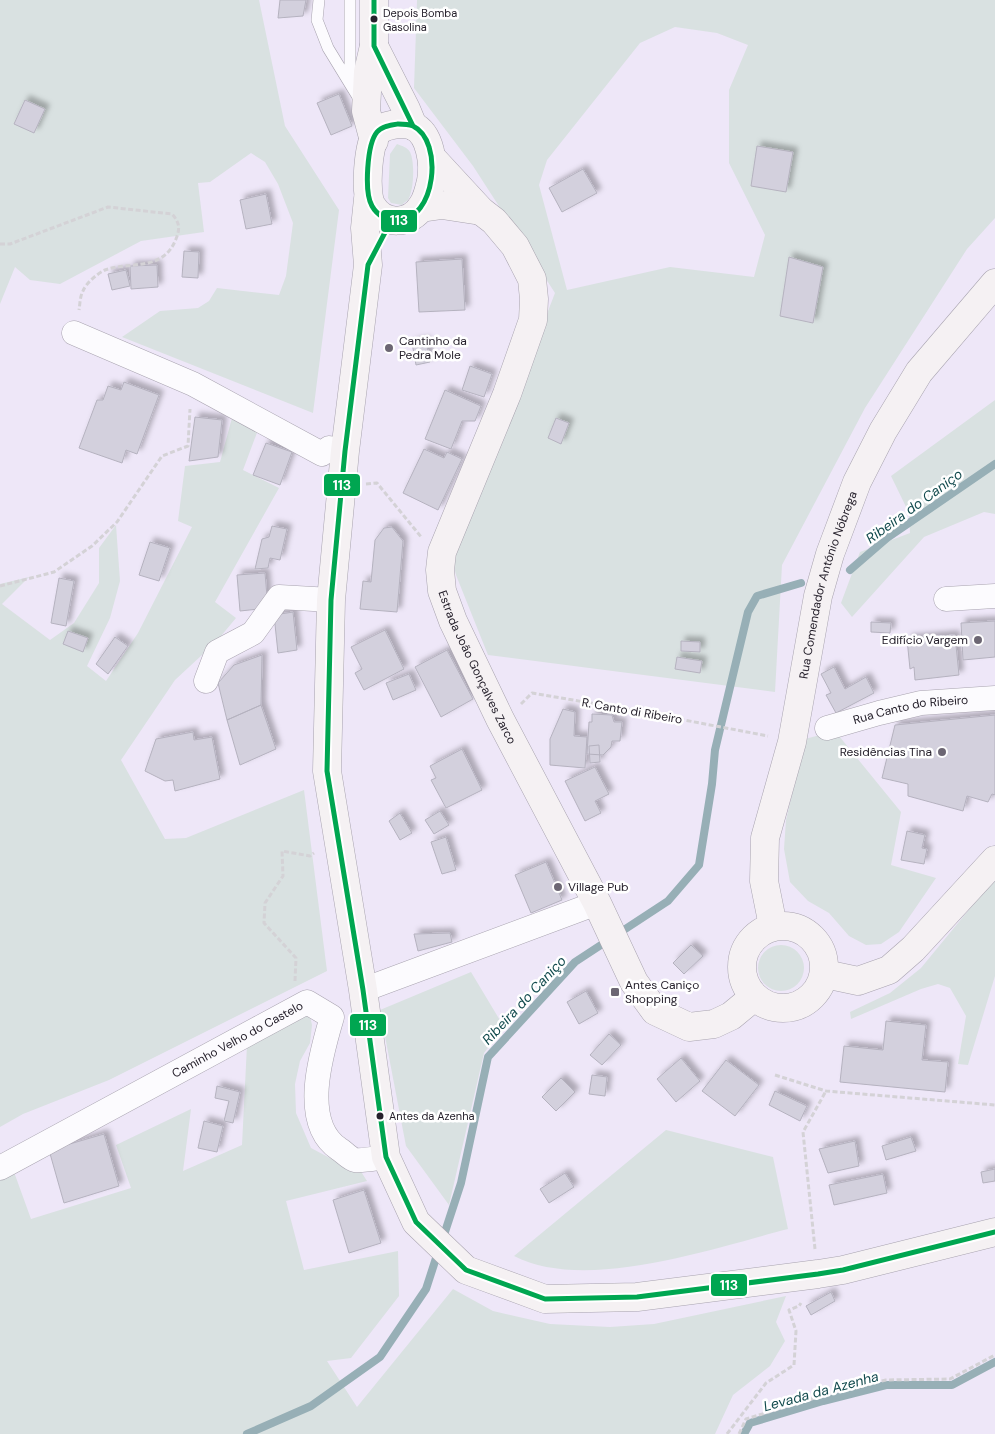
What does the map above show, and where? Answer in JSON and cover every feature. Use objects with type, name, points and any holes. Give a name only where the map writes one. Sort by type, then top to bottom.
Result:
[{"type":"street","points":[[374,0],[374,46],[368,72],[366,111],[374,141]]},
{"type":"street","points":[[374,46],[413,126]]},
{"type":"street","points":[[368,199],[372,208],[382,217],[391,221],[406,220],[414,216],[426,200],[432,172],[432,158],[426,140],[420,131],[413,126],[387,125],[376,133],[369,163],[368,199],[364,228],[368,265],[345,451],[331,600],[327,772],[363,990],[386,1157],[416,1222],[466,1270],[545,1299],[637,1297],[818,1274],[843,1270],[995,1232]]},
{"type":"street","name":"Estrada João Gonçalves Zarco","points":[[432,158],[481,211],[494,221],[515,246],[532,280],[534,299],[533,320],[507,394],[442,552],[440,570],[442,591],[453,621],[500,719],[597,903],[634,982],[656,1011],[689,1026],[714,1024],[731,1016],[754,996]]},
{"type":"street","points":[[421,208],[442,205],[481,211]]},
{"type":"street","points":[[368,265],[391,221]]},
{"type":"street","name":"Rua Comendador António Nóbrega","points":[[773,926],[764,881],[765,838],[782,739],[830,554],[857,482],[883,432],[919,372],[991,287]]},
{"type":"street","points":[[74,333],[193,384],[322,454],[329,448],[345,451]]},
{"type":"street","points":[[946,599],[995,596]]},
{"type":"street","points":[[206,681],[216,652],[253,633],[280,597],[331,600]]},
{"type":"street","name":"Rua Canto do Ribeiro","points":[[827,728],[921,703],[995,698]]},
{"type":"street","points":[[825,974],[858,980],[890,970],[995,860]]},
{"type":"street","points":[[363,990],[597,903]]},
{"type":"street","points":[[773,926],[789,926],[803,931],[815,941],[823,955],[825,974],[821,985],[812,998],[798,1006],[783,1009],[768,1005],[754,996],[745,982],[742,964],[746,948],[758,934],[773,926]]},
{"type":"street","name":"Caminho Velho do Castelo","points":[[0,1168],[307,1002],[332,1017],[322,1052],[316,1097],[320,1126],[333,1146],[354,1160],[386,1157]]},
{"type":"lane","points":[[319,0],[318,20],[328,48],[366,111]]},
{"type":"lane","points":[[350,0],[350,83]]},
{"type":"path","points":[[0,244],[10,244],[108,207],[172,214],[180,230],[174,243],[164,255],[150,263],[104,270],[83,290],[74,333]]},
{"type":"path","points":[[0,586],[54,572],[92,546],[116,522],[162,456],[188,446],[191,390],[193,384]]},
{"type":"path","points":[[377,483],[430,548],[442,552]]},
{"type":"path","name":"R. Canto di Ribeiro","points":[[500,719],[513,712],[532,693],[736,729],[782,739]]},
{"type":"path","points":[[294,1009],[296,958],[264,923],[265,903],[283,876],[282,851],[310,856]]},
{"type":"path","points":[[775,1075],[826,1091],[995,1105]]},
{"type":"path","points":[[818,1274],[803,1132],[826,1091]]},
{"type":"path","points":[[728,1434],[766,1383],[794,1365],[796,1331],[789,1310],[799,1306]]},
{"type":"path","points":[[739,1434],[746,1419],[812,1398],[886,1380],[950,1379],[995,1355]]},
{"type":"shaded area","points":[[0,0],[259,0],[285,126],[339,210],[313,413],[122,337],[160,311],[198,308],[209,301],[217,288],[279,295],[286,276],[293,223],[278,184],[265,162],[251,153],[210,182],[198,183],[204,232],[141,241],[60,284],[30,280],[15,267],[0,304]]},
{"type":"shaded area","points":[[417,0],[995,0],[995,218],[967,249],[865,408],[782,565],[775,692],[488,655],[456,575],[452,558],[555,293],[473,166],[414,88]],"holes":[[[675,27],[717,33],[748,45],[729,90],[729,163],[765,235],[754,277],[670,267],[567,290],[539,185],[547,160],[640,43]]]},
{"type":"shaded area","points":[[397,144],[409,150],[413,162],[412,190],[408,200],[402,205],[391,203],[388,198],[390,154]]},
{"type":"shaded area","points":[[995,400],[995,514],[984,512],[924,537],[852,617],[841,603],[860,552],[910,533],[909,513],[891,476]]},
{"type":"shaded area","points":[[232,418],[258,430],[243,470],[279,488],[215,602],[236,618],[216,642],[175,680],[121,760],[165,839],[186,838],[304,790],[327,971],[109,1080],[23,1114],[0,1127],[0,584],[29,577],[2,604],[50,640],[74,623],[99,583],[99,548],[116,525],[120,581],[110,618],[87,666],[106,681],[138,633],[192,527],[178,521],[185,466],[220,462]]},
{"type":"shaded area","points":[[835,731],[901,812],[891,865],[936,878],[899,932],[881,944],[866,945],[849,936],[829,913],[808,901],[790,882],[784,849],[786,820],[805,739]]},
{"type":"shaded area","points":[[995,878],[995,976],[968,1065],[958,1064],[966,1016],[950,988],[938,984],[921,989],[851,1019],[850,1012],[890,993],[921,968]]},
{"type":"shaded area","points":[[781,945],[794,949],[800,955],[804,968],[800,981],[794,987],[781,991],[768,987],[762,981],[758,968],[762,955],[768,949]]},
{"type":"shaded area","points":[[471,972],[504,1027],[484,1053],[449,1205],[406,1146],[380,1010]]},
{"type":"shaded area","points":[[303,1013],[310,1016],[312,1025],[310,1043],[300,1061],[295,1084],[296,1113],[311,1148],[345,1166],[360,1170],[367,1181],[286,1201],[304,1270],[398,1251],[399,1296],[351,1358],[327,1361],[357,1407],[453,1289],[493,1311],[550,1324],[610,1327],[654,1324],[786,1296],[776,1322],[785,1341],[770,1366],[733,1395],[715,1434],[0,1434],[0,1179],[14,1172],[31,1219],[131,1188],[116,1145],[191,1109],[183,1171],[242,1145],[247,1045]]},
{"type":"shaded area","points":[[666,1130],[773,1157],[788,1229],[688,1256],[612,1269],[576,1270],[543,1266],[514,1256]]},
{"type":"building","points":[[280,0],[306,0],[303,16],[278,18]]},
{"type":"building","points":[[339,94],[352,126],[331,135],[317,103]]},
{"type":"building","points":[[25,100],[45,109],[34,133],[14,124]]},
{"type":"building","points":[[757,146],[793,152],[786,192],[751,186]]},
{"type":"building","points":[[583,169],[597,193],[562,212],[549,188]]},
{"type":"building","points":[[266,194],[272,224],[246,229],[240,200]]},
{"type":"building","points":[[184,251],[199,252],[198,278],[182,277]]},
{"type":"building","points":[[789,257],[823,267],[813,323],[780,316]]},
{"type":"building","points":[[462,259],[465,310],[419,312],[416,262]]},
{"type":"building","points":[[157,265],[158,287],[131,289],[130,266]]},
{"type":"building","points":[[126,270],[130,286],[112,290],[108,274]]},
{"type":"building","points":[[426,341],[430,362],[416,365],[412,343]]},
{"type":"building","points":[[470,366],[492,374],[484,397],[462,390]]},
{"type":"building","points":[[124,382],[159,395],[137,454],[126,450],[122,463],[79,448],[97,400],[103,400],[108,386],[121,390]]},
{"type":"building","points":[[445,390],[481,406],[475,421],[462,421],[451,449],[425,439]]},
{"type":"building","points":[[195,417],[222,420],[218,457],[189,461]]},
{"type":"building","points":[[556,418],[569,423],[561,444],[548,438]]},
{"type":"building","points":[[266,443],[292,452],[280,485],[253,475]]},
{"type":"building","points":[[424,449],[444,458],[447,452],[462,459],[438,510],[403,493]]},
{"type":"building","points":[[272,526],[287,529],[280,560],[270,558],[268,568],[255,569],[262,539],[269,537]]},
{"type":"building","points":[[392,527],[403,541],[397,612],[360,609],[363,581],[371,582],[375,540],[384,528]]},
{"type":"building","points":[[150,542],[170,548],[159,581],[139,575]]},
{"type":"building","points":[[265,573],[268,608],[240,611],[237,575]]},
{"type":"building","points":[[59,578],[74,581],[66,626],[51,623]]},
{"type":"building","points":[[293,612],[297,650],[278,653],[274,615]]},
{"type":"building","name":"Edifício Vargem","points":[[995,621],[995,657],[963,660],[961,623]]},
{"type":"building","points":[[871,622],[891,623],[890,633],[871,632]]},
{"type":"building","points":[[385,630],[404,669],[364,690],[355,673],[362,669],[351,647]]},
{"type":"building","points":[[68,631],[88,638],[83,652],[63,644]]},
{"type":"building","points":[[955,635],[959,675],[915,680],[914,667],[910,669],[907,639]]},
{"type":"building","points":[[115,637],[128,646],[108,674],[96,664]]},
{"type":"building","points":[[681,641],[700,642],[700,652],[681,651]]},
{"type":"building","points":[[447,650],[473,699],[441,717],[415,667]]},
{"type":"building","points":[[262,655],[261,705],[227,720],[218,683],[234,665]]},
{"type":"building","points":[[677,657],[702,661],[700,673],[675,669]]},
{"type":"building","points":[[834,667],[845,689],[866,677],[874,693],[836,713],[826,695],[831,693],[821,674]]},
{"type":"building","points":[[409,674],[416,690],[393,700],[386,683]]},
{"type":"building","points":[[261,705],[276,749],[240,765],[227,720]]},
{"type":"building","points":[[563,709],[575,712],[574,736],[587,737],[585,768],[550,765],[550,739]]},
{"type":"building","points":[[592,714],[612,715],[614,722],[622,722],[620,741],[612,741],[611,747],[603,755],[587,754],[589,722],[592,722]]},
{"type":"building","name":"Residências Tina","points":[[995,715],[995,795],[992,794],[988,802],[967,796],[963,811],[908,796],[908,784],[882,778],[895,725]]},
{"type":"building","points":[[193,732],[194,740],[212,737],[220,779],[175,791],[173,780],[165,781],[145,771],[156,739]]},
{"type":"building","points":[[599,745],[600,762],[590,763],[589,746]]},
{"type":"building","points":[[462,749],[482,790],[446,808],[431,780],[436,778],[430,766]]},
{"type":"building","points":[[595,767],[609,794],[595,801],[601,813],[585,821],[565,781]]},
{"type":"building","points":[[440,811],[449,825],[434,834],[425,820]]},
{"type":"building","points":[[400,813],[412,833],[400,840],[389,821]]},
{"type":"building","points":[[907,831],[925,835],[922,848],[927,849],[924,864],[901,860]]},
{"type":"building","points":[[446,837],[456,870],[442,874],[431,842]]},
{"type":"building","points":[[546,862],[562,900],[531,913],[515,875]]},
{"type":"building","points":[[450,933],[452,942],[418,951],[414,934]]},
{"type":"building","points":[[691,945],[703,956],[684,974],[673,963]]},
{"type":"building","points":[[586,991],[598,1013],[579,1024],[567,1002]]},
{"type":"building","points":[[886,1021],[926,1025],[922,1060],[948,1062],[945,1092],[840,1082],[844,1046],[883,1050]]},
{"type":"building","points":[[609,1034],[621,1045],[602,1065],[590,1055]]},
{"type":"building","points":[[681,1058],[700,1081],[676,1102],[657,1079]]},
{"type":"building","points":[[726,1060],[759,1085],[735,1116],[702,1091]]},
{"type":"building","points":[[592,1075],[607,1077],[605,1096],[589,1094]]},
{"type":"building","points":[[561,1078],[575,1092],[556,1111],[542,1097]]},
{"type":"building","points":[[217,1086],[240,1092],[233,1123],[224,1121],[229,1101],[215,1098]]},
{"type":"building","points":[[775,1091],[807,1106],[800,1121],[769,1105]]},
{"type":"building","points":[[204,1121],[223,1126],[217,1152],[198,1148]]},
{"type":"building","points":[[104,1134],[119,1186],[64,1203],[49,1150]]},
{"type":"building","points":[[911,1137],[916,1151],[886,1160],[882,1146]]},
{"type":"building","points":[[855,1141],[859,1166],[828,1173],[819,1149]]},
{"type":"building","points":[[995,1169],[995,1181],[983,1183],[981,1172]]},
{"type":"building","points":[[565,1173],[574,1187],[549,1203],[540,1189]]},
{"type":"building","points":[[883,1174],[887,1193],[834,1205],[829,1185]]},
{"type":"building","points":[[364,1190],[381,1243],[349,1253],[333,1200]]},
{"type":"building","points":[[831,1292],[835,1301],[811,1315],[806,1306]]},
{"type":"waterway","name":"Ribeira do Caniço","points":[[850,570],[887,538],[995,464]]},
{"type":"waterway","name":"Ribeira do Caniço","points":[[442,1241],[461,1183],[488,1057],[575,962],[668,901],[699,865],[712,784],[715,750],[748,612],[757,596],[801,583]]},
{"type":"waterway","name":"Ribeira do Caniço","points":[[247,1434],[311,1406],[380,1357],[426,1289],[438,1252]]},
{"type":"waterway","name":"Levada da Azenha","points":[[744,1434],[750,1423],[823,1401],[886,1385],[952,1385],[995,1362]]},
{"type":"transit line","name":"113","points":[[374,0],[374,46],[413,126]]},
{"type":"transit line","name":"113","points":[[398,124],[413,126],[423,134],[429,147],[432,162],[431,179],[427,194],[420,208],[410,217],[393,221],[379,215],[372,206],[367,180],[371,147],[377,132],[381,128],[398,124]]},
{"type":"transit line","name":"113","points":[[391,221],[368,265],[345,451],[331,600],[327,771],[363,990],[386,1157],[416,1222],[466,1270],[545,1299],[637,1297],[818,1274],[843,1270],[995,1232]]},
{"type":"place","name":"Depois Bomba Gasolina","points":[[374,19]]},
{"type":"place","name":"Cantinho da Pedra Mole","points":[[389,348]]},
{"type":"place","name":"Edifício Vargem","points":[[978,640]]},
{"type":"place","name":"Residências Tina","points":[[942,752]]},
{"type":"place","name":"Village Pub","points":[[558,887]]},
{"type":"place","name":"Antes Caniço Shopping","points":[[615,992]]},
{"type":"place","name":"Antes da Azenha","points":[[380,1116]]}]
